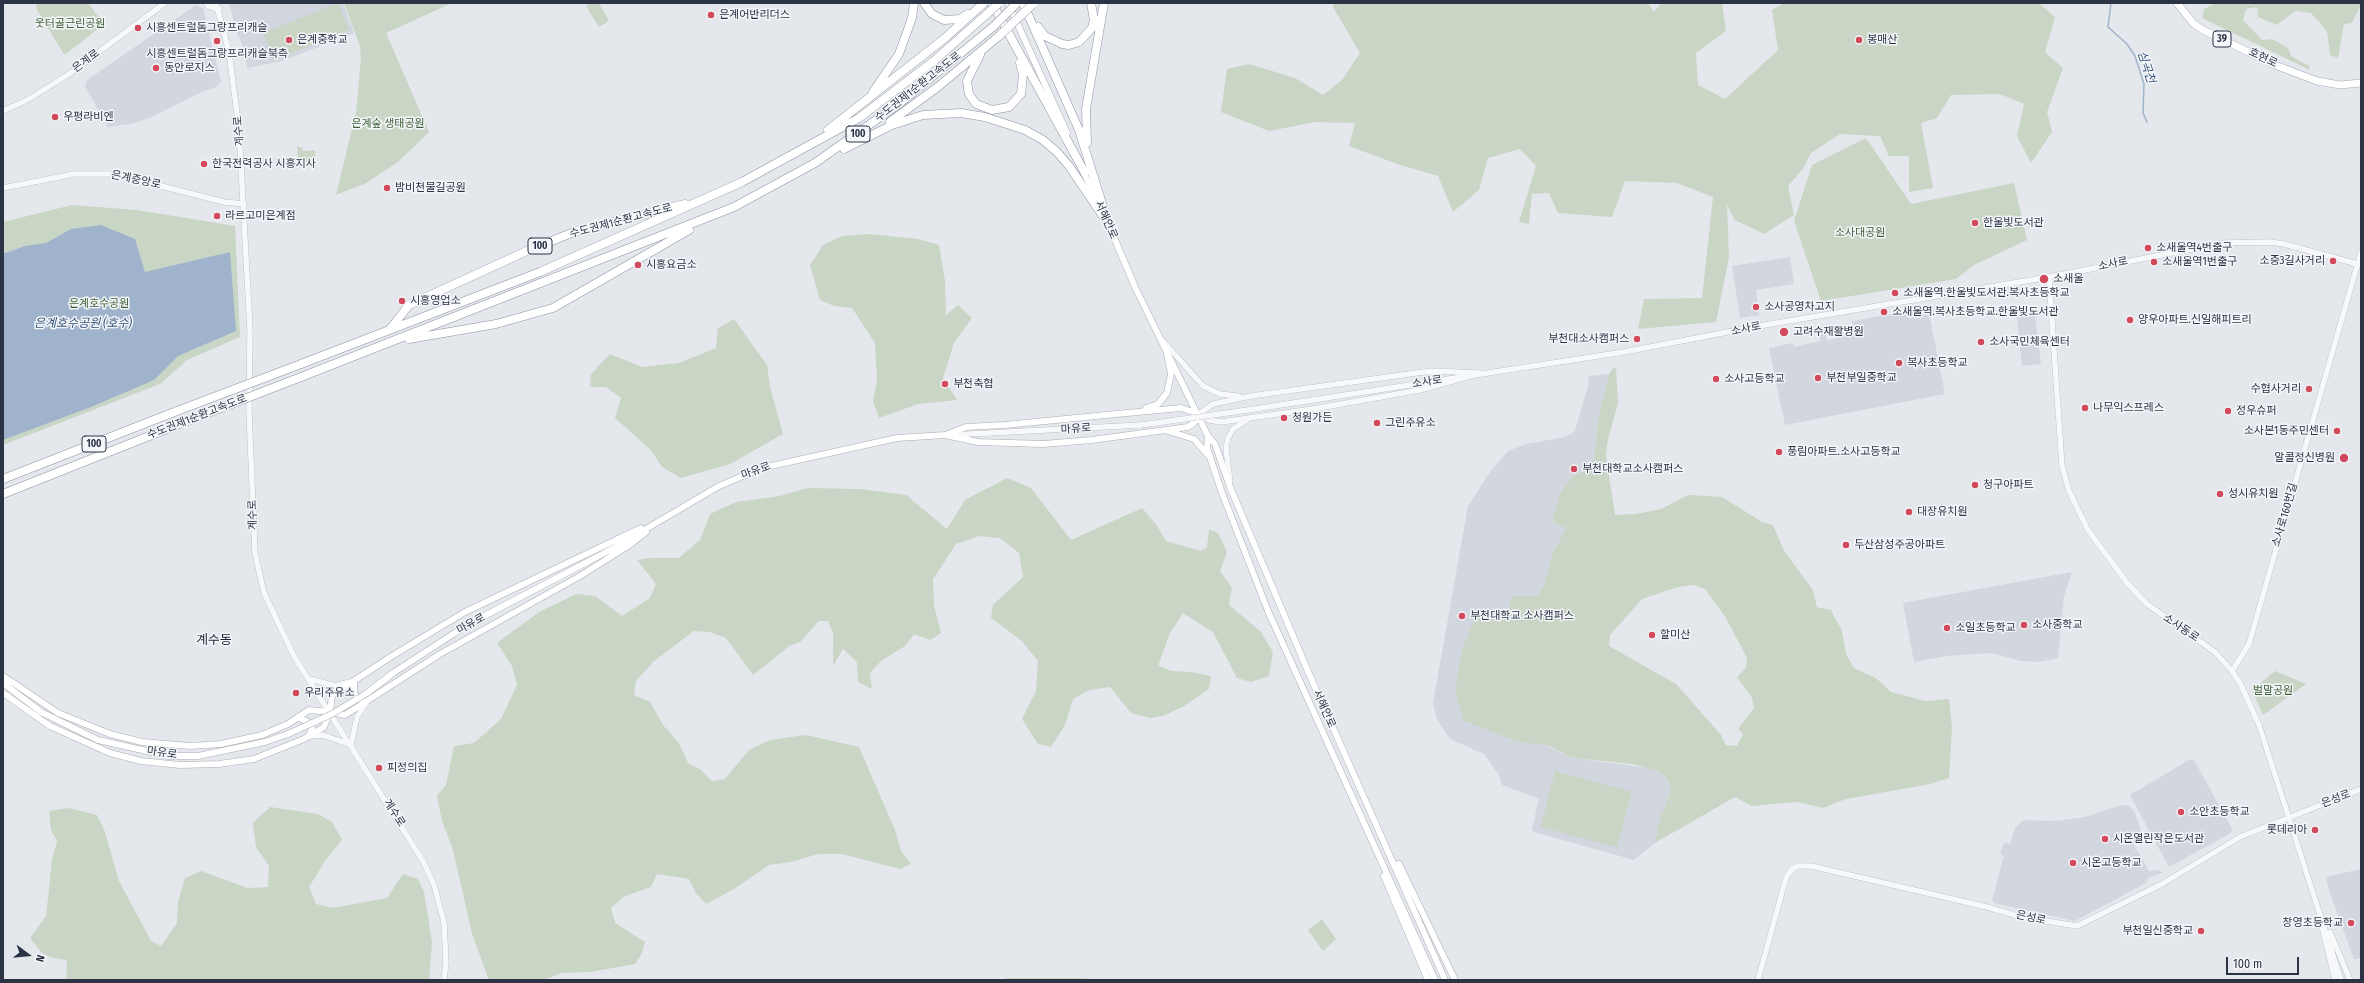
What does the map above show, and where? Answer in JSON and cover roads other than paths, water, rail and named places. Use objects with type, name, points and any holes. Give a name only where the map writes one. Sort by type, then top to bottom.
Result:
[{"type":"highway","points":[[868,99],[899,54],[912,18],[914,3]]},
{"type":"highway","points":[[924,3],[932,14],[937,17],[952,20],[960,18],[983,4]]},
{"type":"highway","points":[[992,3],[1084,173]]},
{"type":"highway","name":"수도권제1순환고속도로","points":[[6,478],[391,328],[540,272],[707,199],[859,118],[899,89],[999,3]]},
{"type":"highway","name":"수도권제1순환고속도로","points":[[3,494],[20,486],[707,219],[734,207],[815,163],[900,103],[994,26],[1018,3]]},
{"type":"highway","points":[[1023,3],[1031,18],[1079,130],[1094,183],[1109,225]]},
{"type":"highway","points":[[815,163],[862,139],[899,117],[1000,36],[1034,3]]},
{"type":"highway","points":[[1031,18],[1045,36],[1062,44],[1070,45],[1084,38],[1092,28],[1094,20],[1091,3]]},
{"type":"highway","points":[[1094,183],[1087,143],[1086,109],[1104,3]]},
{"type":"highway","points":[[810,145],[945,38],[983,4]]},
{"type":"highway","points":[[983,50],[967,81],[969,94],[976,104],[984,108],[1001,110],[1009,107],[1016,101],[1023,85],[1021,67],[1012,42]]},
{"type":"highway","points":[[862,139],[910,119],[939,114],[961,114],[986,117],[1011,124],[1043,140],[1057,152],[1069,166],[1109,225]]},
{"type":"highway","name":"수도권제1순환고속도로","points":[[391,328],[409,305],[529,250],[574,232],[707,199]]},
{"type":"highway","name":"수도권제1순환고속도로","points":[[392,342],[496,324],[553,308],[707,219]]},
{"type":"main road","name":"서해안로","points":[[1008,3],[1029,44],[1135,287],[1163,341],[1208,436],[1216,444],[1230,487],[1337,737],[1355,774],[1445,980]]},
{"type":"main road","name":"호현로","points":[[2177,3],[2194,24],[2203,30],[2275,65],[2317,81],[2340,85],[2361,83]]},
{"type":"main road","points":[[1116,414],[1151,408],[1163,399],[1170,383],[1171,374],[1163,341]]},
{"type":"main road","points":[[1181,408],[1190,409],[1199,416],[1188,427],[1043,444],[978,442],[945,435],[966,427],[1005,425],[1181,408]]},
{"type":"main road","points":[[1165,430],[1194,439],[1200,443],[1211,460]]},
{"type":"main road","name":"마유로","points":[[3,683],[41,712],[98,740],[169,756],[198,756],[266,742],[288,734],[332,714],[367,693],[393,673],[467,625],[612,549],[718,486],[762,468],[897,438],[945,435]]},
{"type":"main road","name":"서해안로","points":[[1208,436],[1207,448],[1211,460],[1268,611],[1342,778],[1435,980]]},
{"type":"main road","points":[[3,693],[50,726],[81,742],[110,754],[141,761],[180,765],[219,764],[254,759],[308,736],[324,727],[330,712],[332,695],[465,612],[621,536],[659,521]]},
{"type":"main road","points":[[3,676],[58,713],[110,734],[142,742],[171,746],[221,744],[262,735],[309,710],[344,715],[367,702],[440,654],[625,548],[659,521]]},
{"type":"main road","points":[[354,681],[355,697],[360,701],[367,702]]},
{"type":"main road","points":[[298,717],[308,722],[312,728],[308,736]]},
{"type":"main road","points":[[1382,836],[1424,914],[1454,980]]},
{"type":"main road","points":[[1371,841],[1388,889],[1428,980]]},
{"type":"street","name":"은계로","points":[[3,111],[29,98],[69,74],[165,3]]},
{"type":"street","points":[[206,3],[218,10],[220,3]]},
{"type":"street","name":"계수로","points":[[216,3],[229,52],[235,88],[244,204],[250,330],[249,412],[255,553],[264,593],[295,658],[410,838],[434,885],[444,922],[446,962],[444,980]]},
{"type":"street","name":"은계중앙로","points":[[3,188],[74,174],[114,174],[224,202],[244,204]]},
{"type":"street","name":"소사로","points":[[1199,416],[1248,410],[1481,373],[1616,354],[1766,325],[2049,277],[2223,243],[2270,242],[2284,244],[2359,265]]},
{"type":"street","name":"소사로160번길","points":[[2232,671],[2248,644],[2359,265],[2361,252]]},
{"type":"street","name":"소사동로","points":[[2049,277],[2062,466],[2073,501],[2088,530],[2107,558],[2135,592],[2153,608],[2208,646],[2232,671],[2241,685],[2259,725],[2290,816],[2341,980]]},
{"type":"street","points":[[1163,341],[1197,380],[1210,391],[1229,396],[1251,396]]},
{"type":"street","points":[[1431,371],[1481,373],[1420,390],[1253,417],[1220,422],[1199,416],[1213,404],[1251,396],[1431,371]]},
{"type":"street","name":"마유로","points":[[945,435],[1141,425],[1199,416]]},
{"type":"street","points":[[1230,487],[1226,448],[1228,438],[1240,423],[1253,417]]},
{"type":"street","points":[[306,676],[313,682],[335,686],[354,681]]},
{"type":"street","points":[[308,736],[323,735],[351,745],[357,717],[367,702]]},
{"type":"street","name":"은성로","points":[[1758,980],[1786,878],[1791,870],[1798,866],[1819,868],[1987,907],[2025,918],[2077,926],[2162,884],[2240,837],[2361,789]]},
{"type":"street","points":[[2316,898],[2335,980]]},
{"type":"street","points":[[2316,898],[2350,980]]},
{"type":"water","name":"은계호수공원 (호수)","points":[[101,225],[135,239],[145,272],[230,252],[236,331],[178,356],[154,380],[91,407],[3,440],[3,254],[25,246],[46,243],[71,229]]},
{"type":"waterway","name":"심곡천","points":[[2111,3],[2108,27],[2127,44],[2135,56],[2144,84],[2143,113],[2147,122]]},
{"type":"place","name":"은계어반리더스","points":[[711,15]]},
{"type":"place","name":"시흥센트럴돔그랑프리캐슬","points":[[138,28]]},
{"type":"place","name":"은계중학교","points":[[289,40]]},
{"type":"place","name":"봉매산","points":[[1859,40]]},
{"type":"place","name":"시흥센트럴돔그랑프리캐슬북측","points":[[217,41]]},
{"type":"place","name":"동안로지스","points":[[156,68]]},
{"type":"place","name":"우평라비엔","points":[[55,117]]},
{"type":"place","name":"한국전력공사 시흥지사","points":[[204,164]]},
{"type":"place","name":"밤비천물길공원","points":[[387,188]]},
{"type":"place","name":"라르고미은계점","points":[[217,216]]},
{"type":"place","name":"한울빛도서관","points":[[1975,223]]},
{"type":"place","name":"소새울역4번출구","points":[[2148,248]]},
{"type":"place","name":"소중3길사거리","points":[[2333,261]]},
{"type":"place","name":"소새울역1번출구","points":[[2154,262]]},
{"type":"place","name":"시흥요금소","points":[[638,265]]},
{"type":"place","name":"소새울","points":[[2044,279]]},
{"type":"place","name":"소새울역.한울빛도서관.복사초등학교","points":[[1895,293]]},
{"type":"place","name":"시흥영업소","points":[[402,301]]},
{"type":"place","name":"소사공영차고지","points":[[1756,307]]},
{"type":"place","name":"소새울역.복사초등학교.한울빛도서관","points":[[1884,312]]},
{"type":"place","name":"양우아파트.신일해피트리","points":[[2130,320]]},
{"type":"place","name":"고려수재활병원","points":[[1784,332]]},
{"type":"place","name":"부천대소사캠퍼스","points":[[1637,339]]},
{"type":"place","name":"소사국민체육센터","points":[[1981,342]]},
{"type":"place","name":"복사초등학교","points":[[1899,363]]},
{"type":"place","name":"부천부일중학교","points":[[1818,378]]},
{"type":"place","name":"소사고등학교","points":[[1716,379]]},
{"type":"place","name":"부천축협","points":[[945,384]]},
{"type":"place","name":"수협사거리","points":[[2309,389]]},
{"type":"place","name":"나무익스프레스","points":[[2085,408]]},
{"type":"place","name":"정우슈퍼","points":[[2228,411]]},
{"type":"place","name":"청원가든","points":[[1284,418]]},
{"type":"place","name":"그린주유소","points":[[1377,423]]},
{"type":"place","name":"소사본1동주민센터","points":[[2337,431]]},
{"type":"place","name":"풍림아파트.소사고등학교","points":[[1779,452]]},
{"type":"place","name":"알콜정신병원","points":[[2344,458]]},
{"type":"place","name":"부천대학교소사캠퍼스","points":[[1574,469]]},
{"type":"place","name":"청구아파트","points":[[1975,485]]},
{"type":"place","name":"성시유치원","points":[[2220,494]]},
{"type":"place","name":"대장유치원","points":[[1909,512]]},
{"type":"place","name":"두산삼성주공아파트","points":[[1846,545]]},
{"type":"place","name":"부천대학교 소사캠퍼스","points":[[1462,616]]},
{"type":"place","name":"소사중학교","points":[[2024,625]]},
{"type":"place","name":"소일초등학교","points":[[1947,628]]},
{"type":"place","name":"할미산","points":[[1652,635]]},
{"type":"place","name":"우리주유소","points":[[296,693]]},
{"type":"place","name":"피정의집","points":[[379,768]]},
{"type":"place","name":"소안초등학교","points":[[2181,812]]},
{"type":"place","name":"롯데리아","points":[[2315,830]]},
{"type":"place","name":"시온열린작은도서관","points":[[2105,839]]},
{"type":"place","name":"시온고등학교","points":[[2073,863]]},
{"type":"place","name":"창영초등학교","points":[[2351,923]]},
{"type":"place","name":"부천일신중학교","points":[[2201,931]]},
{"type":"district","name":"계수동","points":[[214,640]]},
{"type":"park label","name":"웃터골근린공원","points":[[70,24]]},
{"type":"park label","name":"은계숲 생태공원","points":[[388,124]]},
{"type":"park label","name":"소사대공원","points":[[1860,233]]},
{"type":"park label","name":"은계호수공원","points":[[99,304]]},
{"type":"park label","name":"벌말공원","points":[[2273,691]]}]
